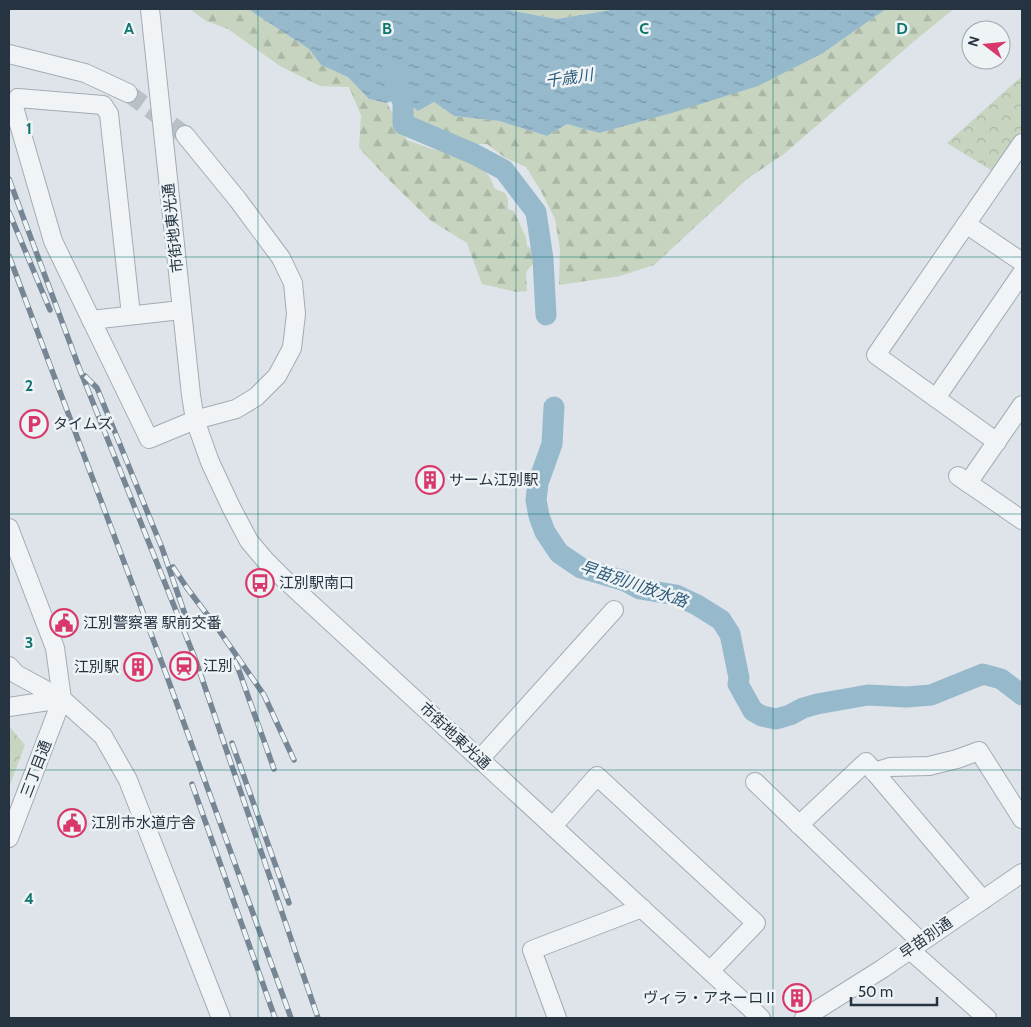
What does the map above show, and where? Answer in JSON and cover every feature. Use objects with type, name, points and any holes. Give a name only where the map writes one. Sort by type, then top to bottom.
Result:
[{"type":"street","name":"市街地東光通","points":[[150,9],[190,395],[195,420],[210,462],[249,541],[283,578],[761,1018]]},
{"type":"street","points":[[9,54],[85,73],[128,93]]},
{"type":"street","points":[[131,315],[109,114],[103,105],[18,98],[14,108],[53,241],[149,439],[195,420],[236,409],[256,396],[277,376],[292,348],[296,314],[293,283],[281,258],[186,135]]},
{"type":"street","points":[[997,442],[876,355],[1022,143]]},
{"type":"street","points":[[966,224],[1022,262]]},
{"type":"street","points":[[936,398],[1022,273]]},
{"type":"street","points":[[91,320],[181,310]]},
{"type":"street","points":[[1022,405],[997,442],[963,480],[1022,520]]},
{"type":"street","points":[[9,528],[15,560],[55,648],[62,699]]},
{"type":"street","points":[[480,759],[614,610]]},
{"type":"street","points":[[9,666],[16,674],[62,699],[103,736],[128,780],[221,1018]]},
{"type":"street","points":[[9,707],[62,699]]},
{"type":"street","name":"三丁目通","points":[[9,838],[62,699]]},
{"type":"street","points":[[874,772],[890,767],[929,766],[956,759],[979,750],[1022,819]]},
{"type":"street","points":[[799,825],[866,762],[983,900]]},
{"type":"street","points":[[553,826],[597,776],[756,923],[710,971]]},
{"type":"street","points":[[755,782],[987,1018]]},
{"type":"street","name":"早苗別通","points":[[804,1018],[882,969],[1022,873]]},
{"type":"street","points":[[557,1018],[532,950],[642,908]]},
{"type":"green space","points":[[190,9],[248,9],[309,49],[321,65],[348,77],[369,99],[387,103],[407,140],[432,149],[464,156],[480,164],[495,189],[505,193],[508,199],[508,209],[514,211],[526,238],[527,246],[535,251],[538,258],[526,272],[527,291],[517,292],[482,284],[467,243],[430,220],[359,148],[361,115],[349,87],[320,86],[280,66],[228,29],[206,21]]},
{"type":"green space","points":[[502,9],[616,9],[557,19]]},
{"type":"green space","points":[[886,9],[954,9],[784,154],[747,179],[654,265],[620,276],[559,285],[560,249],[555,219],[526,167],[504,157],[487,144],[465,144],[443,135],[435,129],[406,121],[406,103],[418,111],[434,102],[454,116],[499,121],[547,136],[567,124],[599,133],[823,53]]},
{"type":"green space","points":[[1022,76],[1022,130],[994,172],[947,143]]},
{"type":"green space","points":[[9,726],[25,745],[9,787]]},
{"type":"water","name":"千歳川","points":[[248,9],[502,9],[557,19],[616,9],[886,9],[823,53],[758,86],[599,133],[567,124],[547,136],[499,121],[454,116],[434,102],[418,111],[399,97],[387,103],[369,99],[348,77],[321,65],[309,49]]},
{"type":"waterway","name":"早苗別川放水路","points":[[391,72],[403,103],[403,124],[474,154],[504,170],[536,212],[543,259],[546,315]]},
{"type":"waterway","name":"早苗別川放水路","points":[[554,407],[552,444],[538,483],[536,500],[545,532],[559,553],[581,568],[625,581],[640,589],[676,595],[721,620],[730,634],[739,678],[738,684],[753,711],[762,716],[776,719],[817,704],[868,695],[907,697],[931,695],[983,674],[1001,679],[1022,695]]},
{"type":"tunnel","points":[[128,93],[185,135]]},
{"type":"railway","points":[[9,179],[80,370],[196,661],[318,1018]]},
{"type":"railway","points":[[9,212],[50,310]]},
{"type":"railway","points":[[9,256],[165,671],[291,1018]]},
{"type":"railway","points":[[85,376],[97,388],[162,548],[189,626]]},
{"type":"railway","points":[[173,567],[264,695],[294,760]]},
{"type":"railway","points":[[234,660],[274,769]]},
{"type":"railway","points":[[232,743],[289,903]]},
{"type":"railway","points":[[192,784],[275,1018]]},
{"type":"place","name":"タイムズ","points":[[34,424]]},
{"type":"place","name":"サーム江別駅","points":[[430,480]]},
{"type":"place","name":"江別駅南口","points":[[260,583]]},
{"type":"place","name":"江別警察署 駅前交番","points":[[64,623]]},
{"type":"place","name":"江別","points":[[184,666]]},
{"type":"place","name":"江別駅","points":[[138,667]]},
{"type":"place","name":"江別市水道庁舎","points":[[72,823]]},
{"type":"place","name":"ヴィラ・アネーロⅡ","points":[[797,998]]}]
